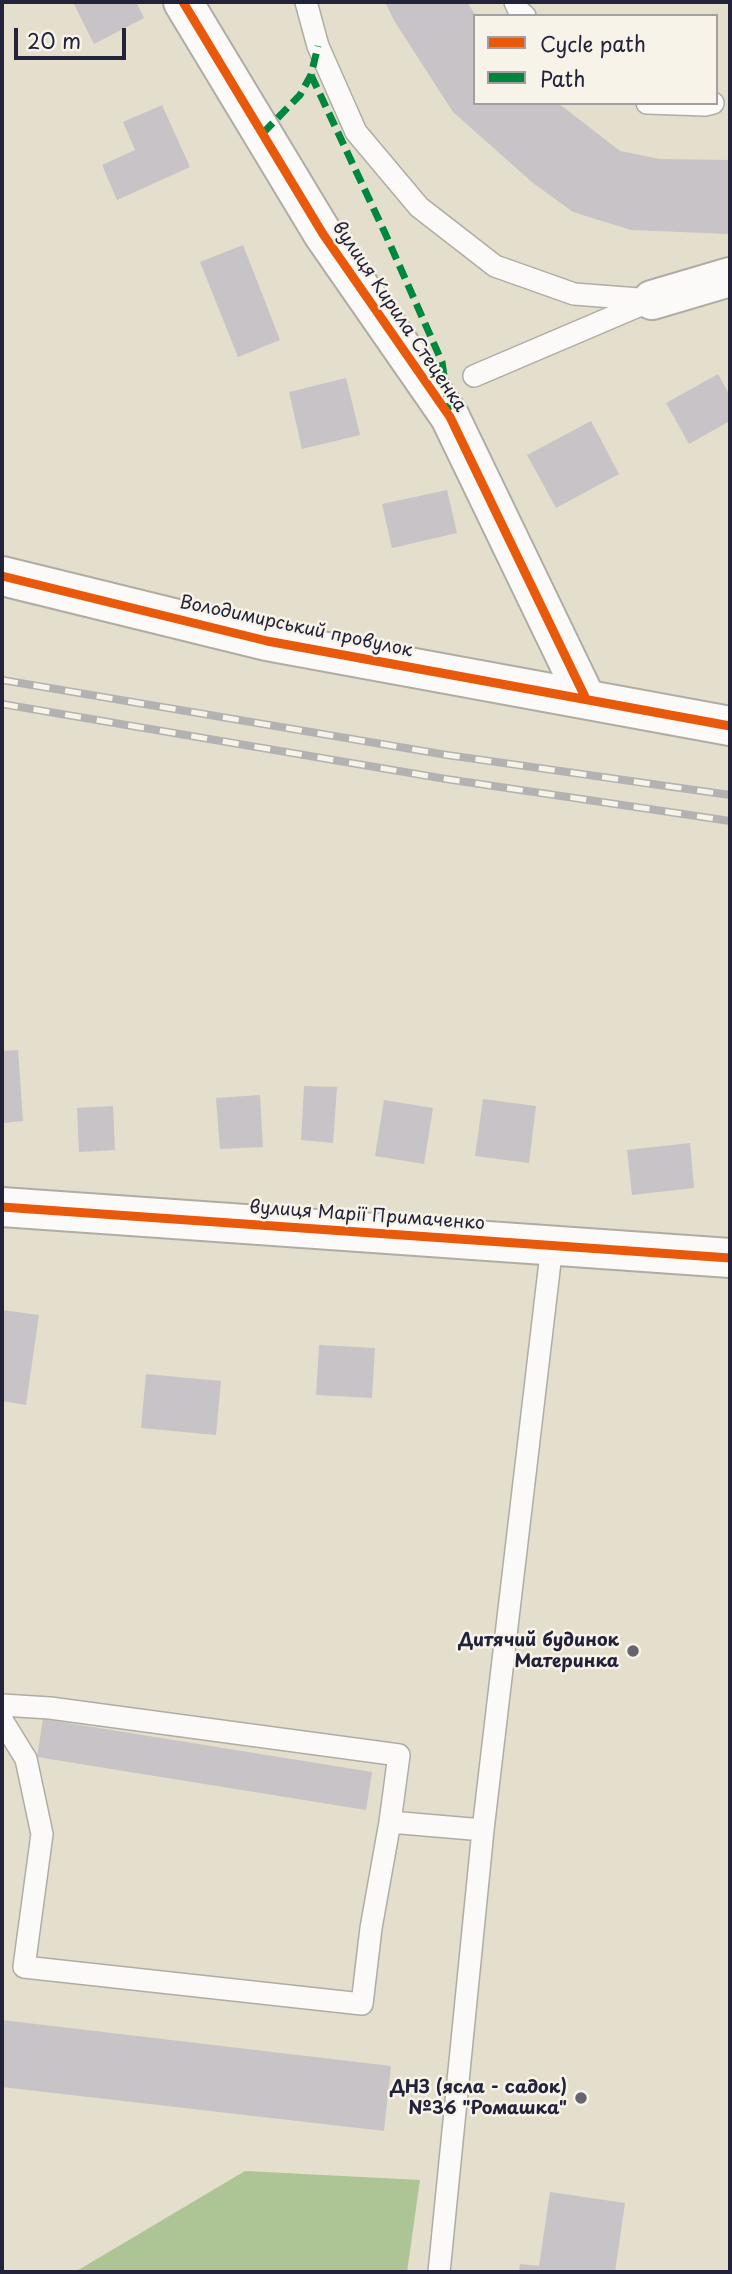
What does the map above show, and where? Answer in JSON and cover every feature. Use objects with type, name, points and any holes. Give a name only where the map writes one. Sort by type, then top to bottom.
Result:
[{"type":"street","name":"вулиця Кирила Стеценка","points":[[183,2],[323,234],[450,417],[586,699]]},
{"type":"street","points":[[652,300],[730,277]]},
{"type":"street","name":"Володимирський провулок","points":[[2,576],[267,641],[730,726]]},
{"type":"street","name":"вулиця Марії Примаченко","points":[[2,1207],[730,1258]]},
{"type":"lane","points":[[306,2],[318,46],[356,132],[419,207],[495,266],[574,294],[652,300]]},
{"type":"lane","points":[[474,376],[652,300]]},
{"type":"lane","points":[[439,2272],[483,1830],[552,1244]]},
{"type":"lane","points":[[2,1705],[50,1708],[399,1755],[390,1822],[370,1928],[362,2004],[24,1966],[42,1834],[26,1759],[2,1720]]},
{"type":"lane","points":[[390,1822],[483,1830]]},
{"type":"green space","points":[[245,2171],[420,2180],[407,2272],[75,2272]]},
{"type":"building","points":[[73,2],[136,2],[144,18],[94,44]]},
{"type":"building","points":[[385,2],[467,2],[475,14],[473,105],[561,105],[620,151],[660,159],[730,160],[730,234],[631,230],[573,212],[533,183],[453,112]]},
{"type":"building","points":[[162,105],[190,167],[117,200],[102,165],[135,150],[123,122]]},
{"type":"building","points":[[243,245],[280,340],[238,357],[200,262]]},
{"type":"building","points":[[718,374],[730,396],[730,421],[689,444],[666,403]]},
{"type":"building","points":[[346,378],[360,435],[302,449],[289,392]]},
{"type":"building","points":[[591,421],[619,474],[556,508],[527,455]]},
{"type":"building","points":[[447,490],[457,533],[392,548],[382,504]]},
{"type":"building","points":[[18,1050],[23,1121],[2,1123],[2,1051]]},
{"type":"building","points":[[304,1086],[337,1087],[333,1143],[301,1140]]},
{"type":"building","points":[[260,1095],[263,1147],[220,1149],[216,1098]]},
{"type":"building","points":[[483,1099],[536,1106],[529,1163],[475,1156]]},
{"type":"building","points":[[384,1100],[433,1108],[424,1164],[375,1156]]},
{"type":"building","points":[[113,1106],[115,1150],[79,1152],[77,1108]]},
{"type":"building","points":[[690,1143],[694,1188],[632,1195],[627,1150]]},
{"type":"building","points":[[2,1310],[39,1315],[26,1405],[2,1401]]},
{"type":"building","points":[[319,1345],[375,1348],[372,1398],[316,1395]]},
{"type":"building","points":[[146,1374],[221,1381],[216,1435],[141,1428]]},
{"type":"building","points":[[43,1719],[372,1772],[366,1810],[37,1757]]},
{"type":"building","points":[[2,2020],[391,2066],[384,2131],[2,2087]]},
{"type":"building","points":[[550,2192],[625,2203],[615,2272],[519,2272],[520,2264],[539,2266]]},
{"type":"railway","points":[[2,680],[447,755],[730,795]]},
{"type":"railway","points":[[2,704],[446,779],[730,821]]},
{"type":"marked path","points":[[263,133],[300,95],[311,75],[318,46]]},
{"type":"marked path","points":[[311,75],[442,362],[449,410]]},
{"type":"cycle path","points":[[183,2],[323,234],[450,417],[586,699]]},
{"type":"cycle path","points":[[2,576],[267,641],[730,726]]},
{"type":"cycle path","points":[[2,1207],[730,1258]]},
{"type":"place","name":"Дитячий будинок Материнка","points":[[633,1651]]},
{"type":"place","name":"ДНЗ (ясла - садок) №36 \"Ромашка\"","points":[[581,2098]]}]
